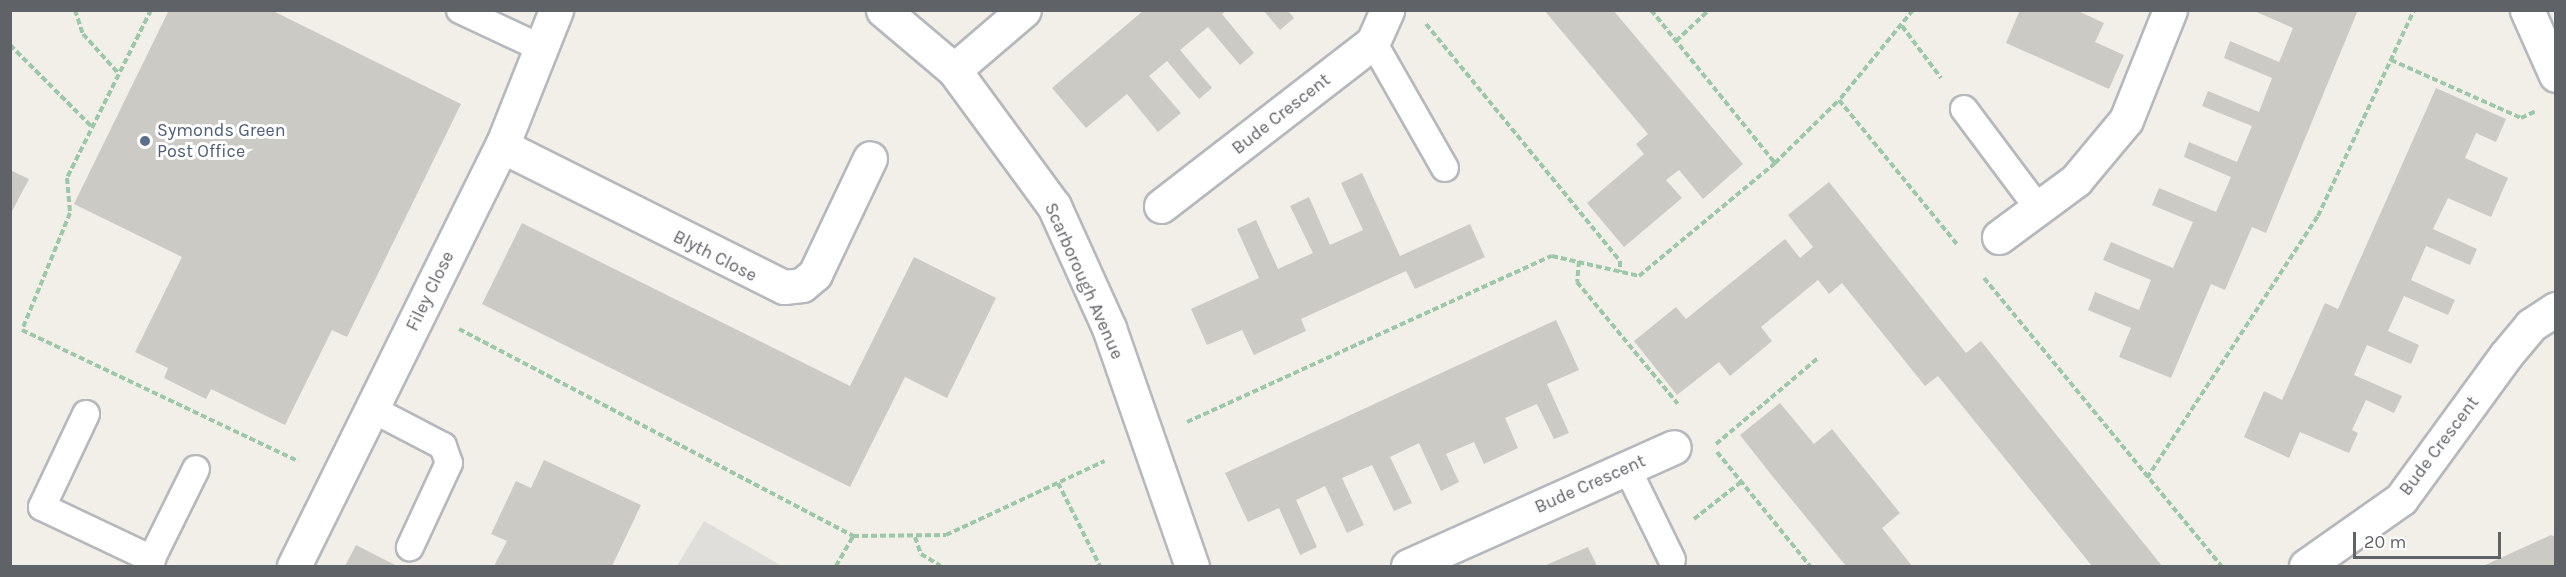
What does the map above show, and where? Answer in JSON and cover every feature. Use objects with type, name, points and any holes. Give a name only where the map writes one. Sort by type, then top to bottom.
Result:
[{"type":"street","name":"Filey Close","points":[[294,567],[502,146],[556,10]]},
{"type":"street","name":"Scarborough Avenue","points":[[884,10],[954,70],[1054,206],[1109,328],[1192,567]]},
{"type":"street","points":[[954,70],[1024,10]]},
{"type":"street","name":"Bude Crescent","points":[[1161,206],[1372,42],[1387,10]]},
{"type":"street","points":[[1999,237],[2076,180],[2126,120],[2170,10]]},
{"type":"street","points":[[2540,27],[2556,75]]},
{"type":"street","name":"Blyth Close","points":[[502,146],[784,287],[802,285],[815,274],[870,158]]},
{"type":"street","name":"Bude Crescent","points":[[2306,567],[2401,498],[2506,355],[2531,325],[2556,309]]},
{"type":"street","name":"Bude Crescent","points":[[1408,567],[1674,447]]},
{"type":"lane","points":[[460,10],[541,48]]},
{"type":"lane","points":[[1372,42],[1445,168]]},
{"type":"lane","points":[[1964,109],[2038,208]]},
{"type":"lane","points":[[372,409],[442,446],[449,463],[410,547]]},
{"type":"lane","points":[[86,414],[42,507],[150,563],[196,469]]},
{"type":"lane","points":[[1627,468],[1668,552]]},
{"type":"path","points":[[75,10],[83,34],[119,74]]},
{"type":"path","points":[[151,10],[67,178],[70,213],[22,330],[337,479]]},
{"type":"path","points":[[1651,10],[1775,163]]},
{"type":"path","points":[[1676,41],[1708,10]]},
{"type":"path","points":[[1187,422],[1552,256],[1639,276],[1653,268],[1775,163],[1839,100],[1902,26],[1912,10]]},
{"type":"path","points":[[2147,478],[2318,216],[2414,10]]},
{"type":"path","points":[[1422,20],[1620,261],[1620,272]]},
{"type":"path","points":[[1902,26],[1964,109]]},
{"type":"path","points":[[10,45],[92,127]]},
{"type":"path","points":[[2391,60],[2521,118],[2547,106]]},
{"type":"path","points":[[1839,100],[1961,250]]},
{"type":"path","points":[[1976,267],[2221,567]]},
{"type":"path","points":[[422,309],[853,536],[946,535],[1105,461]]},
{"type":"path","points":[[1713,447],[1818,357]]},
{"type":"path","points":[[1668,552],[1741,482]]},
{"type":"path","points":[[1058,483],[1100,567]]},
{"type":"path","points":[[836,567],[853,536]]},
{"type":"path","points":[[915,537],[921,554],[941,567]]},
{"type":"shaded area","points":[[704,521],[782,566],[677,566]]},
{"type":"building","points":[[169,10],[271,10],[461,104],[347,337],[332,330],[285,425],[211,389],[206,399],[164,378],[168,368],[135,352],[182,257],[74,204]]},
{"type":"building","points":[[1144,10],[1227,10],[1222,14],[1254,53],[1240,65],[1208,27],[1180,50],[1212,88],[1199,99],[1167,61],[1149,76],[1181,113],[1158,132],[1127,94],[1086,128],[1052,88]]},
{"type":"building","points":[[1263,10],[1287,10],[1294,18],[1280,30]]},
{"type":"building","points":[[1544,10],[1613,10],[1743,164],[1703,199],[1679,170],[1666,180],[1682,198],[1624,247],[1587,203],[1644,154],[1636,144],[1648,134]]},
{"type":"building","points":[[2020,10],[2076,10],[2104,23],[2095,42],[2124,55],[2109,89],[2006,43]]},
{"type":"building","points":[[2252,10],[2358,10],[2266,233],[2252,227],[2225,290],[2211,284],[2171,378],[2119,357],[2131,328],[2088,310],[2095,292],[2139,310],[2151,280],[2103,260],[2111,242],[2173,268],[2193,222],[2152,205],[2159,188],[2216,212],[2231,177],[2184,157],[2189,142],[2237,162],[2252,126],[2202,106],[2208,91],[2259,112],[2272,78],[2224,58],[2230,41],[2279,62],[2293,28]]},
{"type":"building","points":[[2436,88],[2506,119],[2496,142],[2476,133],[2465,158],[2508,178],[2491,217],[2448,198],[2433,229],[2477,249],[2470,265],[2426,246],[2411,280],[2455,300],[2448,315],[2404,296],[2388,331],[2419,345],[2411,364],[2367,345],[2354,375],[2402,396],[2394,413],[2366,400],[2352,430],[2358,433],[2349,453],[2300,432],[2289,458],[2244,437],[2264,391],[2282,400],[2325,303],[2338,309]]},
{"type":"building","points":[[10,170],[29,179],[10,215]]},
{"type":"building","points":[[1362,173],[1400,256],[1470,224],[1485,257],[1415,289],[1406,271],[1301,319],[1306,331],[1254,355],[1242,330],[1207,345],[1191,309],[1259,278],[1237,229],[1256,220],[1278,269],[1313,253],[1290,206],[1309,197],[1330,245],[1363,230],[1341,183]]},
{"type":"building","points":[[1829,182],[1966,353],[1981,341],[2162,566],[2092,566],[1938,376],[1925,386],[1842,283],[1829,294],[1818,280],[1761,327],[1772,341],[1730,376],[1719,362],[1677,395],[1634,341],[1676,307],[1686,319],[1785,239],[1800,258],[1813,247],[1788,215]]},
{"type":"building","points":[[522,223],[850,386],[914,257],[996,298],[947,398],[905,377],[850,487],[482,304]]},
{"type":"building","points":[[1556,320],[1579,370],[1547,384],[1569,433],[1554,439],[1537,404],[1505,418],[1518,448],[1484,464],[1474,442],[1446,454],[1459,482],[1441,491],[1419,443],[1390,457],[1412,503],[1394,511],[1372,465],[1342,478],[1364,525],[1347,533],[1325,486],[1296,500],[1317,547],[1300,555],[1279,508],[1248,522],[1225,473]]},
{"type":"building","points":[[1780,403],[1814,444],[1832,429],[1900,513],[1882,528],[1912,566],[1846,566],[1773,477],[1740,435]]},
{"type":"building","points":[[544,460],[641,505],[612,566],[494,566],[507,541],[491,534],[516,481],[531,488]]},
{"type":"building","points":[[2551,535],[2556,537],[2556,566],[2483,566]]},
{"type":"building","points":[[356,545],[397,566],[345,566]]},
{"type":"building","points":[[1588,547],[1597,566],[1544,566],[1569,555]]},
{"type":"place","name":"Symonds Green Post Office","points":[[145,141]]}]
